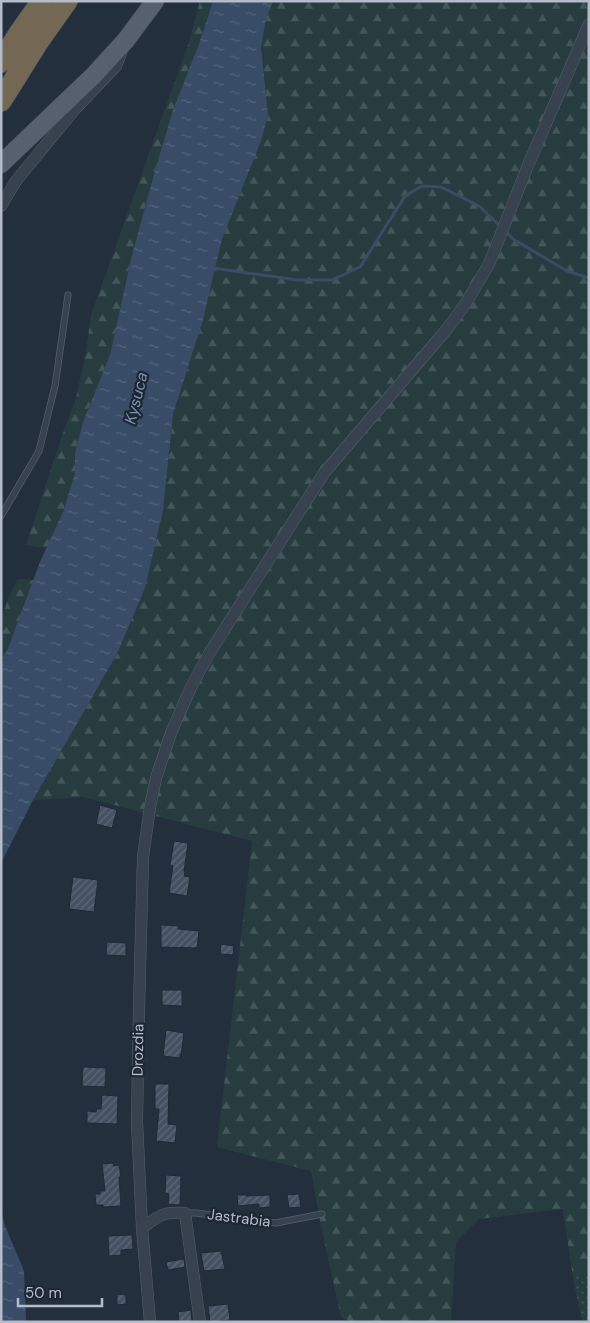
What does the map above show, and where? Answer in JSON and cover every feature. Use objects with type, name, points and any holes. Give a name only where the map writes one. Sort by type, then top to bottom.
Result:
[{"type":"highway","points":[[1,62],[42,1]]},
{"type":"highway","points":[[1,102],[38,42],[67,1]]},
{"type":"main road","points":[[1,164],[94,75],[126,40],[155,1]]},
{"type":"street","name":"Drozdia","points":[[150,1322],[142,1228],[137,1091],[143,857],[156,778],[171,733],[192,685],[210,652],[324,473],[447,329],[466,303],[490,264],[533,154],[589,24]]},
{"type":"street","points":[[1,206],[16,181],[75,108],[116,66],[126,40]]},
{"type":"street","name":"Jastrabia","points":[[142,1228],[165,1213],[185,1213],[200,1322]]},
{"type":"lane","points":[[1,516],[39,451],[55,386],[68,295]]},
{"type":"lane","name":"Jastrabia","points":[[185,1213],[276,1223],[322,1214]]},
{"type":"green space","points":[[200,1],[213,1],[199,44],[173,110],[156,167],[131,259],[110,355],[83,422],[75,453],[75,473],[63,512],[47,548],[26,545],[76,398],[86,352],[91,315],[189,42]]},
{"type":"green space","points":[[273,1],[589,1],[589,1274],[573,1278],[563,1209],[479,1219],[456,1242],[451,1322],[352,1322],[341,1317],[311,1171],[217,1147],[252,841],[83,797],[33,800],[117,654],[145,588],[163,511],[173,414],[203,320],[222,239],[261,141],[268,115],[261,47],[266,19]]},
{"type":"green space","points":[[18,579],[34,580],[1,667],[1,620],[10,593]]},
{"type":"green space","points":[[589,1274],[589,1322],[582,1322],[573,1278]]},
{"type":"water","name":"Kysuca","points":[[213,1],[273,1],[266,19],[261,47],[268,115],[261,141],[222,239],[203,320],[173,414],[163,511],[145,588],[117,654],[33,800],[1,863],[1,667],[40,562],[63,512],[75,473],[75,453],[83,422],[110,355],[131,259],[156,167],[173,110],[199,44]]},
{"type":"water","points":[[1,1210],[5,1226],[24,1271],[26,1322],[1,1322]]},
{"type":"building","points":[[100,805],[117,810],[112,828],[96,824]]},
{"type":"building","points":[[174,841],[188,843],[184,871],[184,876],[190,877],[187,896],[169,893],[173,866],[170,865]]},
{"type":"building","points":[[73,877],[98,880],[94,912],[69,909]]},
{"type":"building","points":[[161,925],[179,926],[178,929],[199,931],[197,948],[161,947]]},
{"type":"building","points":[[107,942],[126,943],[126,956],[106,955]]},
{"type":"building","points":[[221,944],[234,946],[233,955],[220,954]]},
{"type":"building","points":[[162,990],[182,990],[182,1006],[162,1005]]},
{"type":"building","points":[[166,1030],[184,1033],[180,1058],[163,1056]]},
{"type":"building","points":[[83,1067],[106,1068],[105,1087],[82,1086]]},
{"type":"building","points":[[155,1084],[169,1084],[168,1124],[177,1125],[175,1143],[156,1141],[159,1109],[155,1109]]},
{"type":"building","points":[[102,1095],[118,1096],[117,1124],[87,1123],[87,1111],[96,1112],[97,1109],[101,1109]]},
{"type":"building","points":[[113,1163],[114,1166],[119,1165],[121,1206],[103,1207],[103,1205],[96,1205],[95,1194],[105,1191],[102,1164]]},
{"type":"building","points":[[166,1175],[181,1176],[180,1205],[168,1204],[169,1194],[165,1193]]},
{"type":"building","points":[[299,1194],[301,1207],[289,1208],[287,1195]]},
{"type":"building","points":[[237,1195],[270,1195],[270,1207],[259,1208],[259,1204],[238,1206]]},
{"type":"building","points":[[132,1235],[133,1249],[121,1250],[121,1255],[109,1256],[108,1236]]},
{"type":"building","points":[[221,1251],[225,1269],[204,1271],[201,1253]]},
{"type":"building","points":[[184,1259],[185,1267],[168,1270],[166,1262]]},
{"type":"building","points":[[117,1294],[126,1295],[126,1304],[117,1305]]},
{"type":"building","points":[[228,1304],[230,1320],[210,1322],[208,1306]]},
{"type":"building","points":[[191,1310],[192,1322],[179,1322],[178,1312]]},
{"type":"waterway","points":[[213,268],[297,280],[332,280],[360,267],[405,196],[422,186],[441,187],[479,206],[501,227]]},
{"type":"waterway","points":[[505,231],[513,239],[567,271],[589,278]]}]
